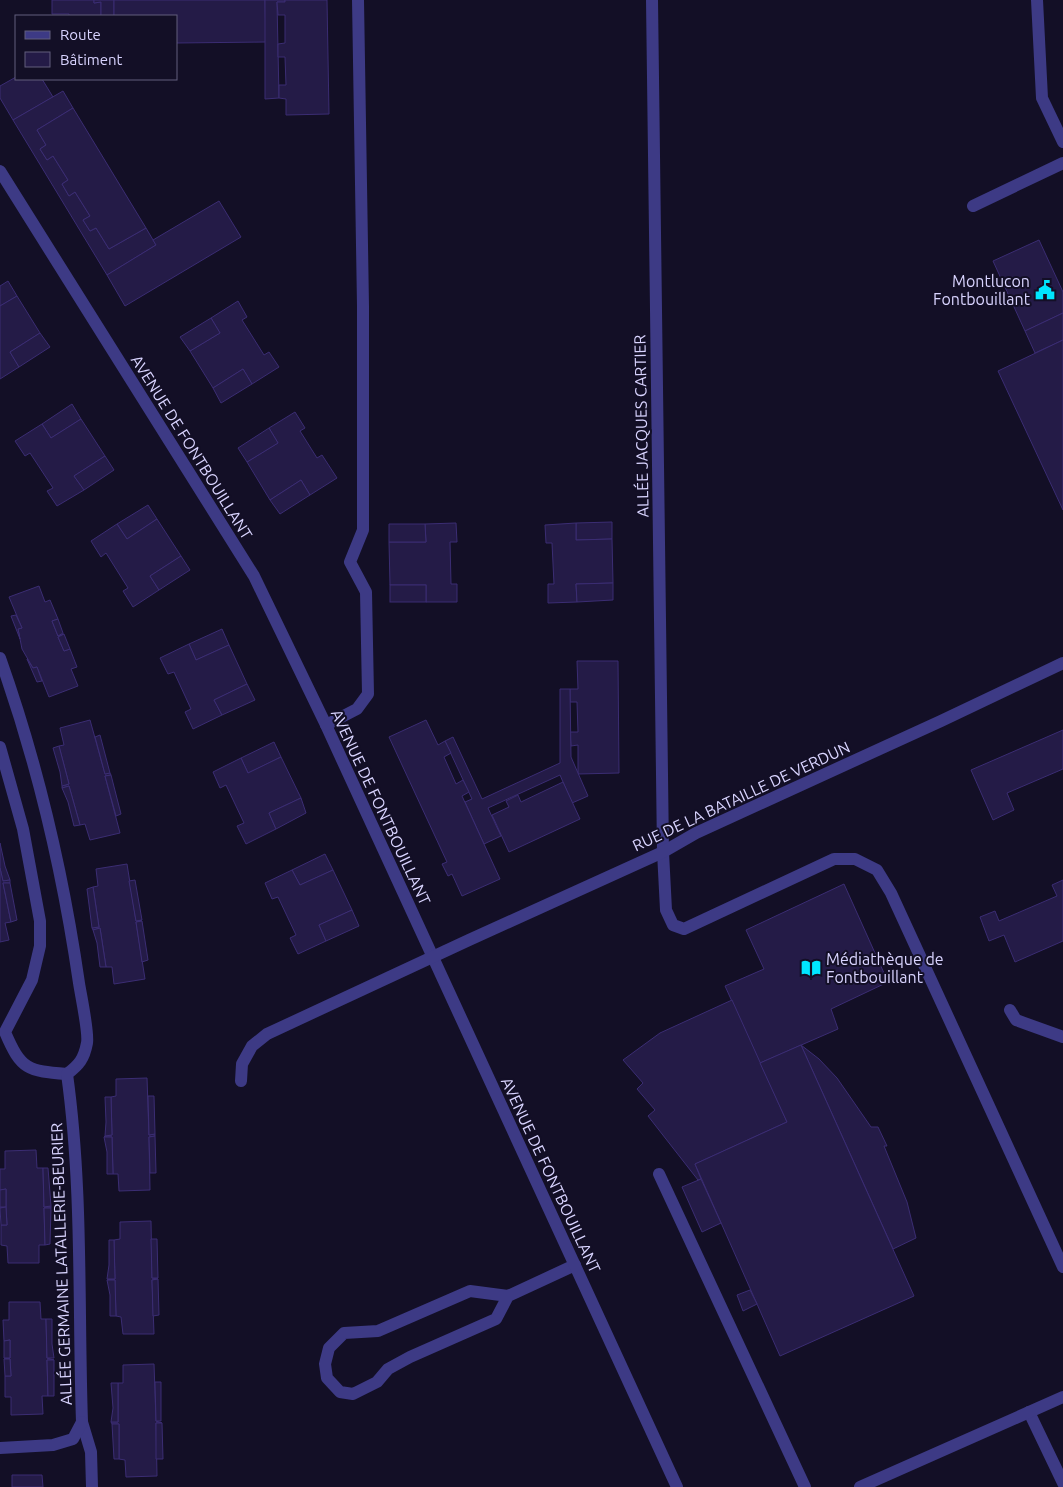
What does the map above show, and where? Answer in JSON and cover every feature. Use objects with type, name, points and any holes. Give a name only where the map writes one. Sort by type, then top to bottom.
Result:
[{"type":"street","points":[[326,725],[357,709],[368,694],[366,592],[350,562],[362,530],[362,290],[358,0]]},
{"type":"street","name":"ALLÉE JACQUES CARTIER","points":[[652,0],[663,852],[666,910],[673,925],[684,929],[834,859],[855,859],[877,870],[891,893],[946,1010],[1063,1267]]},
{"type":"street","points":[[1037,0],[1042,98],[1063,142]]},
{"type":"street","points":[[973,206],[1063,163]]},
{"type":"street","name":"AVENUE DE FONTBOUILLANT","points":[[0,171],[254,576],[326,725],[677,1487]]},
{"type":"street","points":[[0,658],[18,708],[49,826],[72,933],[87,1042],[80,1064],[67,1074],[37,1072],[21,1062],[3,1033],[32,980],[40,946],[40,921],[23,829],[0,747]]},
{"type":"street","name":"RUE DE LA BATAILLE DE VERDUN","points":[[241,1081],[242,1064],[252,1046],[267,1034],[663,852],[696,832],[941,721],[1063,663]]},
{"type":"street","points":[[1010,1010],[1016,1020],[1063,1036]]},
{"type":"street","name":"ALLÉE GERMAINE LATALLERIE-BEURIER","points":[[67,1074],[72,1112],[78,1204],[82,1422],[91,1452],[92,1487]]},
{"type":"street","points":[[659,1174],[805,1487]]},
{"type":"street","points":[[508,1296],[496,1319],[410,1357],[388,1369],[377,1382],[353,1394],[340,1392],[327,1378],[325,1364],[328,1348],[344,1333],[378,1331],[470,1291],[508,1296],[575,1266]]},
{"type":"street","points":[[860,1487],[1063,1397]]},
{"type":"street","points":[[1030,1412],[1063,1483]]},
{"type":"street","name":"ALLÉE GERMAINE LATALLERIE-BEURIER","points":[[0,1448],[53,1445],[73,1439],[82,1422]]},
{"type":"building","points":[[52,0],[94,0],[94,3],[101,2],[101,15],[52,14]]},
{"type":"building","points":[[94,0],[114,0],[114,15],[101,15],[101,2],[94,3]]},
{"type":"building","points":[[114,0],[265,0],[266,42],[178,43],[178,15],[114,15]]},
{"type":"building","points":[[265,0],[285,0],[285,2],[277,2],[279,98],[265,99]]},
{"type":"building","points":[[285,0],[327,0],[329,114],[286,115],[286,99],[279,98],[279,85],[286,85],[285,57],[278,57],[278,44],[285,43],[285,15],[278,15],[277,2],[285,2]]},
{"type":"building","points":[[15,78],[15,80],[43,80],[53,97],[13,120],[0,98],[0,86]]},
{"type":"building","points":[[63,91],[73,108],[37,130],[46,145],[40,149],[47,160],[53,156],[68,180],[62,184],[69,196],[75,192],[90,216],[83,220],[90,231],[96,228],[109,249],[146,228],[156,245],[107,275],[13,120]]},
{"type":"building","points":[[73,108],[146,228],[109,249],[96,228],[90,231],[83,220],[90,216],[75,192],[69,196],[62,184],[68,180],[53,156],[47,160],[40,149],[46,145],[37,130]]},
{"type":"building","points":[[219,201],[241,237],[125,306],[107,275],[156,245],[153,240]]},
{"type":"building","points":[[1039,240],[1063,292],[1063,313],[1025,331],[993,261]]},
{"type":"building","points":[[8,281],[17,296],[0,306],[0,286]]},
{"type":"building","points":[[17,296],[40,333],[10,352],[19,367],[0,379],[0,306]]},
{"type":"building","points":[[238,301],[247,317],[242,320],[264,355],[269,352],[279,367],[252,384],[243,369],[213,388],[190,351],[220,333],[211,318]]},
{"type":"building","points":[[1063,313],[1063,340],[1035,353],[1025,331]]},
{"type":"building","points":[[211,318],[220,333],[190,351],[180,337]]},
{"type":"building","points":[[40,333],[50,347],[19,367],[10,352]]},
{"type":"building","points":[[1063,340],[1063,510],[998,371]]},
{"type":"building","points":[[243,369],[252,384],[221,403],[213,388]]},
{"type":"building","points":[[72,404],[81,419],[51,438],[42,424]]},
{"type":"building","points":[[295,412],[305,428],[300,431],[317,458],[322,455],[337,478],[310,495],[301,480],[270,500],[247,462],[278,443],[269,428]]},
{"type":"building","points":[[81,419],[105,456],[74,476],[84,490],[57,506],[47,491],[53,488],[30,453],[25,456],[15,441],[42,424],[51,438]]},
{"type":"building","points":[[269,428],[278,443],[247,462],[238,448]]},
{"type":"building","points":[[105,456],[114,470],[84,490],[74,476]]},
{"type":"building","points":[[301,480],[310,495],[280,514],[270,500]]},
{"type":"building","points":[[148,505],[157,519],[127,539],[117,524]]},
{"type":"building","points":[[157,519],[181,556],[150,576],[159,590],[133,607],[123,591],[128,588],[106,553],[101,557],[91,541],[117,524],[127,539]]},
{"type":"building","points":[[612,522],[612,539],[576,540],[576,523]]},
{"type":"building","points":[[456,523],[457,542],[450,542],[451,584],[457,584],[457,602],[426,602],[426,585],[390,585],[389,542],[426,542],[425,524]]},
{"type":"building","points":[[576,523],[576,540],[612,539],[613,583],[576,584],[577,602],[548,603],[548,584],[554,584],[552,543],[546,543],[545,525]]},
{"type":"building","points":[[389,524],[425,524],[426,542],[389,542]]},
{"type":"building","points":[[181,556],[190,570],[159,590],[150,576]]},
{"type":"building","points":[[613,583],[613,600],[577,602],[576,584]]},
{"type":"building","points":[[390,585],[426,585],[426,602],[390,602]]},
{"type":"building","points":[[39,586],[45,602],[50,600],[58,619],[52,621],[58,636],[64,634],[58,637],[64,651],[70,649],[77,667],[71,669],[78,686],[49,697],[37,667],[33,668],[22,649],[18,629],[22,628],[9,597]]},
{"type":"building","points":[[16,615],[22,628],[18,629],[20,639],[11,616]]},
{"type":"building","points":[[58,619],[63,633],[58,636],[52,621]]},
{"type":"building","points":[[222,629],[229,645],[196,660],[189,644]]},
{"type":"building","points":[[64,634],[70,649],[64,651],[58,637]]},
{"type":"building","points":[[189,644],[196,660],[229,645],[247,684],[214,700],[222,715],[193,729],[185,712],[191,709],[174,672],[168,674],[160,658]]},
{"type":"building","points":[[27,659],[33,668],[37,667],[42,681],[37,682]]},
{"type":"building","points":[[577,661],[618,661],[619,773],[578,774],[578,745],[571,746],[570,732],[578,732],[577,702],[570,702],[570,689],[578,689]]},
{"type":"building","points":[[247,684],[255,700],[222,715],[214,700]]},
{"type":"building","points":[[560,689],[570,689],[571,757],[588,796],[572,803],[560,775],[488,808],[501,836],[484,844],[465,802],[472,799],[445,741],[453,737],[482,799],[560,763]]},
{"type":"building","points":[[90,720],[105,774],[110,773],[111,775],[105,776],[120,833],[90,840],[85,824],[80,825],[69,786],[62,788],[62,786],[69,784],[59,746],[64,745],[60,728]]},
{"type":"building","points":[[426,720],[438,745],[445,741],[451,753],[444,757],[456,784],[463,780],[469,792],[462,796],[500,879],[462,896],[452,874],[448,876],[442,864],[447,862],[389,737]]},
{"type":"building","points":[[1063,730],[1063,769],[1007,793],[1014,810],[993,820],[971,770]]},
{"type":"building","points":[[100,735],[110,773],[105,774],[95,737]]},
{"type":"building","points":[[274,742],[281,757],[248,773],[241,758]]},
{"type":"building","points":[[59,746],[69,784],[62,786],[53,748]]},
{"type":"building","points":[[281,757],[301,798],[269,813],[276,829],[246,844],[237,826],[244,823],[226,785],[220,788],[213,772],[241,758],[248,773]]},
{"type":"building","points":[[111,775],[121,814],[116,816],[105,776]]},
{"type":"building","points":[[563,782],[580,819],[509,852],[492,815],[509,807],[506,801],[518,795],[521,802]]},
{"type":"building","points":[[69,786],[80,825],[74,826],[68,802],[62,788]]},
{"type":"building","points":[[301,798],[306,813],[276,829],[269,813]]},
{"type":"building","points":[[0,843],[10,880],[3,881],[0,868]]},
{"type":"building","points":[[325,854],[333,870],[300,885],[292,870]]},
{"type":"building","points":[[127,864],[136,921],[142,920],[136,922],[145,979],[114,984],[112,967],[106,967],[100,928],[93,930],[92,928],[99,927],[93,887],[98,886],[96,869]]},
{"type":"building","points":[[0,868],[3,881],[10,880],[10,883],[3,883],[11,922],[5,923],[9,940],[0,942]]},
{"type":"building","points":[[292,870],[300,885],[333,870],[352,910],[319,925],[326,941],[298,954],[290,938],[296,935],[278,897],[272,899],[265,883]]},
{"type":"building","points":[[135,880],[142,920],[136,921],[129,881]]},
{"type":"building","points":[[1063,880],[1063,941],[1015,962],[1004,935],[989,941],[980,917],[995,911],[999,921],[1057,896],[1052,885]]},
{"type":"building","points":[[3,883],[10,883],[17,920],[11,922]]},
{"type":"building","points":[[844,884],[888,982],[831,1009],[838,1029],[760,1063],[725,986],[764,969],[746,930]]},
{"type":"building","points":[[93,887],[99,927],[92,928],[87,889]]},
{"type":"building","points":[[352,910],[359,926],[326,941],[319,925]]},
{"type":"building","points":[[142,921],[148,960],[142,962],[136,922]]},
{"type":"building","points":[[100,928],[106,967],[100,967],[97,943],[93,930]]},
{"type":"building","points":[[732,1000],[787,1122],[695,1164],[701,1179],[698,1180],[648,1116],[655,1110],[637,1089],[643,1083],[623,1060],[660,1033]]},
{"type":"building","points":[[801,1045],[819,1059],[837,1078],[871,1127],[878,1127],[887,1146],[884,1146],[907,1202],[916,1238],[893,1249]]},
{"type":"building","points":[[801,1045],[914,1296],[780,1356],[695,1164],[787,1122],[760,1063]]},
{"type":"building","points":[[147,1078],[149,1135],[155,1134],[155,1136],[149,1137],[150,1190],[119,1191],[118,1174],[113,1174],[112,1137],[104,1137],[112,1135],[111,1097],[116,1096],[116,1079]]},
{"type":"building","points":[[148,1096],[154,1096],[155,1134],[149,1135]]},
{"type":"building","points":[[105,1097],[111,1097],[112,1135],[105,1136],[106,1122]]},
{"type":"building","points":[[155,1136],[156,1173],[150,1173],[149,1137]]},
{"type":"building","points":[[104,1137],[112,1137],[113,1174],[107,1174],[107,1152]]},
{"type":"building","points":[[36,1150],[37,1168],[43,1168],[44,1207],[51,1206],[51,1208],[44,1208],[45,1245],[39,1245],[39,1263],[8,1263],[7,1246],[1,1245],[1,1225],[7,1225],[6,1189],[0,1190],[0,1169],[5,1169],[5,1151]]},
{"type":"building","points":[[43,1168],[48,1168],[51,1206],[44,1207]]},
{"type":"building","points":[[701,1179],[721,1223],[702,1232],[682,1187]]},
{"type":"building","points":[[6,1189],[6,1207],[0,1207],[0,1190]]},
{"type":"building","points":[[6,1207],[7,1225],[1,1225],[0,1208]]},
{"type":"building","points":[[44,1208],[51,1208],[50,1244],[45,1245]]},
{"type":"building","points":[[151,1221],[152,1278],[158,1279],[152,1280],[154,1334],[123,1334],[121,1317],[116,1316],[115,1280],[107,1279],[115,1279],[114,1240],[120,1239],[120,1222]]},
{"type":"building","points":[[151,1239],[157,1239],[158,1278],[152,1278]]},
{"type":"building","points":[[109,1240],[114,1240],[115,1279],[107,1279]]},
{"type":"building","points":[[158,1279],[159,1315],[153,1316],[152,1280]]},
{"type":"building","points":[[107,1280],[115,1280],[116,1316],[110,1316],[110,1295]]},
{"type":"building","points":[[750,1290],[757,1304],[743,1311],[737,1295]]},
{"type":"building","points":[[9,1302],[40,1302],[41,1319],[46,1319],[47,1358],[54,1360],[47,1360],[48,1396],[42,1396],[43,1414],[11,1415],[11,1397],[5,1397],[5,1376],[11,1376],[10,1359],[4,1358],[10,1358],[10,1340],[4,1341],[3,1320],[9,1320]]},
{"type":"building","points":[[46,1319],[52,1319],[54,1358],[47,1358]]},
{"type":"building","points":[[10,1340],[10,1358],[4,1358],[4,1341]]},
{"type":"building","points":[[4,1359],[10,1359],[11,1376],[5,1376]]},
{"type":"building","points":[[47,1360],[54,1360],[54,1396],[48,1396]]},
{"type":"building","points":[[154,1364],[156,1421],[162,1423],[156,1423],[157,1476],[126,1477],[125,1460],[119,1459],[119,1424],[112,1424],[111,1422],[118,1422],[118,1383],[123,1383],[123,1365]]},
{"type":"building","points":[[155,1382],[161,1382],[161,1421],[156,1421]]},
{"type":"building","points":[[111,1383],[118,1383],[118,1422],[111,1422],[113,1408]]},
{"type":"building","points":[[156,1423],[162,1423],[163,1459],[156,1459]]},
{"type":"building","points":[[112,1424],[119,1424],[119,1459],[114,1459]]},
{"type":"building","points":[[12,1475],[42,1475],[43,1487],[12,1487]]},
{"type":"place","name":"Montlucon Fontbouillant","points":[[1045,290]]},
{"type":"place","name":"Médiathèque de Fontbouillant","points":[[811,968]]}]
